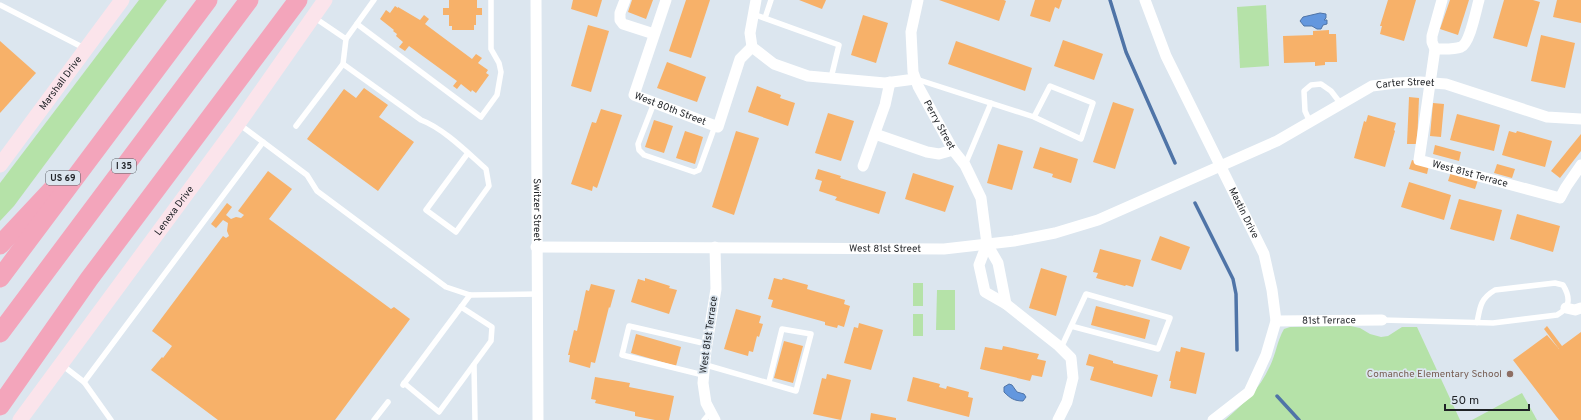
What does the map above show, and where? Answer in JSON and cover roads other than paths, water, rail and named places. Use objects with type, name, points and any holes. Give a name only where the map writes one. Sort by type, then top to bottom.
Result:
[{"type":"highway","points":[[0,278],[208,0]]},
{"type":"highway","name":"I 35","points":[[0,333],[249,0]]},
{"type":"highway","points":[[0,406],[89,279],[298,0]]},
{"type":"highway","name":"US 69","points":[[0,245],[125,111]]},
{"type":"street","name":"Marshall Drive","points":[[0,165],[122,0]]},
{"type":"street","name":"Lenexa Drive","points":[[20,420],[238,124],[325,0]]},
{"type":"street","name":"Switzer Street","points":[[536,0],[538,420]]},
{"type":"street","points":[[624,0],[620,13],[620,20],[624,24],[654,34]]},
{"type":"street","name":"West 80th Street","points":[[666,0],[634,95],[718,127],[740,59],[752,47]]},
{"type":"street","points":[[756,0],[750,33],[752,47],[774,64],[808,76],[890,82],[915,79]]},
{"type":"street","name":"Perry Street","points":[[918,0],[911,32],[913,72],[915,79],[953,150],[965,166],[981,198],[987,244],[998,263],[1006,304]]},
{"type":"street","name":"Mastin Drive","points":[[1145,0],[1166,56],[1264,254],[1272,290],[1276,321],[1266,355],[1249,392],[1213,420]]},
{"type":"street","points":[[1431,83],[1435,50],[1432,42],[1432,36],[1442,0]]},
{"type":"street","points":[[1435,50],[1461,47],[1467,42],[1479,0]]},
{"type":"street","points":[[863,166],[885,105],[890,82]]},
{"type":"street","name":"Carter Street","points":[[1220,165],[1277,141],[1372,86],[1396,83],[1446,84],[1547,117],[1581,119]]},
{"type":"street","name":"West 81st Terrace","points":[[1431,83],[1419,160],[1560,198],[1581,165]]},
{"type":"street","points":[[875,134],[927,152],[939,154],[953,150]]},
{"type":"street","name":"West 81st Street","points":[[536,247],[944,249],[1014,241],[1055,233],[1098,220],[1220,165]]},
{"type":"street","name":"Perry Street","points":[[987,244],[978,266],[985,292],[1006,304],[1070,358],[1073,378],[1067,402],[1058,420]]},
{"type":"street","name":"West 81st Terrace","points":[[710,417],[706,403],[704,370],[716,289],[715,247]]},
{"type":"street","points":[[1566,308],[1575,310],[1581,308]]},
{"type":"street","name":"81st Terrace","points":[[1276,321],[1382,320]]},
{"type":"lane","points":[[296,126],[343,64],[346,39],[374,0]]},
{"type":"lane","points":[[356,24],[481,117],[496,95],[501,72],[499,63],[491,49],[491,0]]},
{"type":"lane","points":[[765,18],[771,0]]},
{"type":"lane","points":[[0,5],[86,49]]},
{"type":"lane","points":[[753,14],[839,45],[830,78]]},
{"type":"lane","points":[[313,16],[346,39]]},
{"type":"lane","points":[[343,64],[421,120],[432,124],[468,153],[486,169],[489,186],[456,232],[426,210],[468,153]]},
{"type":"lane","points":[[915,79],[1034,117],[1081,139],[1093,103],[1050,86],[1034,117]]},
{"type":"lane","points":[[1310,122],[1305,111],[1304,91],[1311,85],[1321,84],[1331,91],[1341,104]]},
{"type":"lane","points":[[654,103],[638,144],[639,150],[644,155],[694,172],[699,170],[715,126]]},
{"type":"lane","points":[[965,166],[991,103]]},
{"type":"lane","points":[[238,124],[307,175],[317,192],[446,287],[470,295],[537,294]]},
{"type":"lane","points":[[84,382],[263,142]]},
{"type":"lane","points":[[1382,320],[1493,324],[1557,315],[1566,308],[1568,303],[1568,293],[1563,285],[1554,283],[1495,290],[1486,295],[1482,303],[1477,323]]},
{"type":"lane","points":[[1061,349],[1071,326],[1086,294],[1170,318],[1158,349],[1071,326]]},
{"type":"lane","points":[[461,307],[492,327],[492,341],[439,412],[403,384],[470,295]]},
{"type":"lane","points":[[707,344],[629,326],[622,355],[769,382],[796,391],[811,334],[782,329],[769,382]]},
{"type":"lane","points":[[61,364],[84,382],[111,420]]},
{"type":"lane","points":[[474,365],[475,420]]},
{"type":"lane","points":[[374,420],[388,402]]},
{"type":"water","points":[[1320,13],[1326,14],[1326,18],[1324,20],[1327,20],[1327,24],[1323,25],[1321,29],[1317,29],[1312,26],[1304,26],[1300,21],[1303,17]]},
{"type":"water","points":[[1009,384],[1012,385],[1017,392],[1024,394],[1026,397],[1023,401],[1012,399],[1004,392],[1004,387]]},
{"type":"waterway","points":[[1110,0],[1126,52],[1175,163]]},
{"type":"waterway","points":[[1195,203],[1233,279],[1236,294],[1237,350]]},
{"type":"waterway","points":[[1277,396],[1299,420]]},
{"type":"place","name":"Comanche Elementary School","points":[[1510,374]]}]
